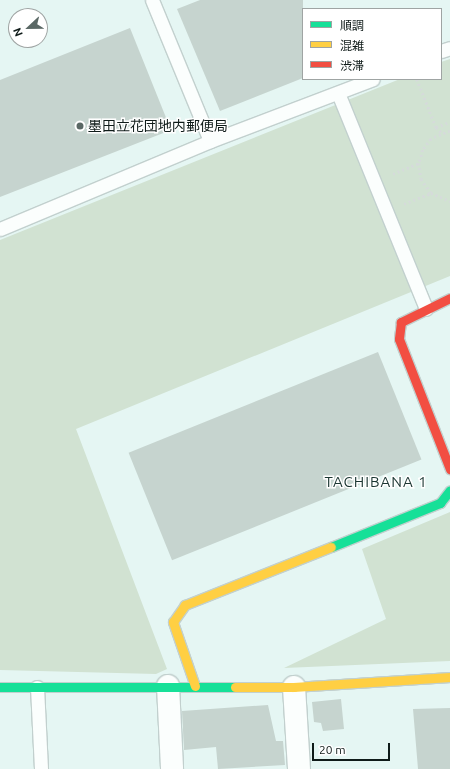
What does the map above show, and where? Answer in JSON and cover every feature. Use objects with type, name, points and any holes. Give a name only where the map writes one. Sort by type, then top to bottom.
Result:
[{"type":"street","points":[[450,298],[401,322],[399,339],[450,469]]},
{"type":"street","points":[[195,686],[173,622],[185,605],[440,503],[450,490]]},
{"type":"street","points":[[0,687],[294,687],[450,676]]},
{"type":"street","points":[[168,686],[172,769]]},
{"type":"street","points":[[294,687],[299,769]]},
{"type":"lane","points":[[152,0],[210,141]]},
{"type":"lane","points":[[0,229],[210,141],[338,94],[372,80]]},
{"type":"lane","points":[[338,94],[426,309]]},
{"type":"lane","points":[[37,687],[41,769]]},
{"type":"path","points":[[417,80],[436,127],[442,133]]},
{"type":"path","points":[[436,127],[450,122]]},
{"type":"path","points":[[450,131],[442,133],[423,150],[419,163],[421,179],[431,193],[450,201]]},
{"type":"path","points":[[374,182],[419,163]]},
{"type":"path","points":[[386,211],[431,193]]},
{"type":"green space","points":[[450,59],[450,276],[76,429],[167,669],[156,674],[0,670],[0,240],[398,80],[442,80],[442,62]]},
{"type":"green space","points":[[450,512],[450,661],[284,668],[386,619],[362,549]]},
{"type":"building","points":[[200,0],[303,0],[302,78],[220,111],[177,9]]},
{"type":"building","points":[[130,28],[171,130],[0,197],[0,80]]},
{"type":"building","points":[[378,352],[421,460],[172,560],[129,453]]},
{"type":"building","points":[[341,699],[344,729],[323,731],[321,723],[314,722],[312,702]]},
{"type":"building","points":[[268,705],[276,741],[283,741],[285,765],[218,769],[216,747],[184,750],[182,711]]},
{"type":"building","points":[[450,708],[450,769],[418,769],[413,709]]},
{"type":"traffic: fast","points":[[331,547],[440,503],[450,490]]},
{"type":"traffic: fast","points":[[0,687],[235,687]]},
{"type":"traffic: slow","points":[[195,686],[173,622],[185,605],[331,547]]},
{"type":"traffic: slow","points":[[235,687],[294,687],[450,677]]},
{"type":"traffic: jam","points":[[450,298],[401,322],[399,339],[450,469]]},
{"type":"place","name":"墨田立花団地内郵便局","points":[[80,126]]},
{"type":"district","name":"TACHIBANA 1","points":[[376,482]]}]
